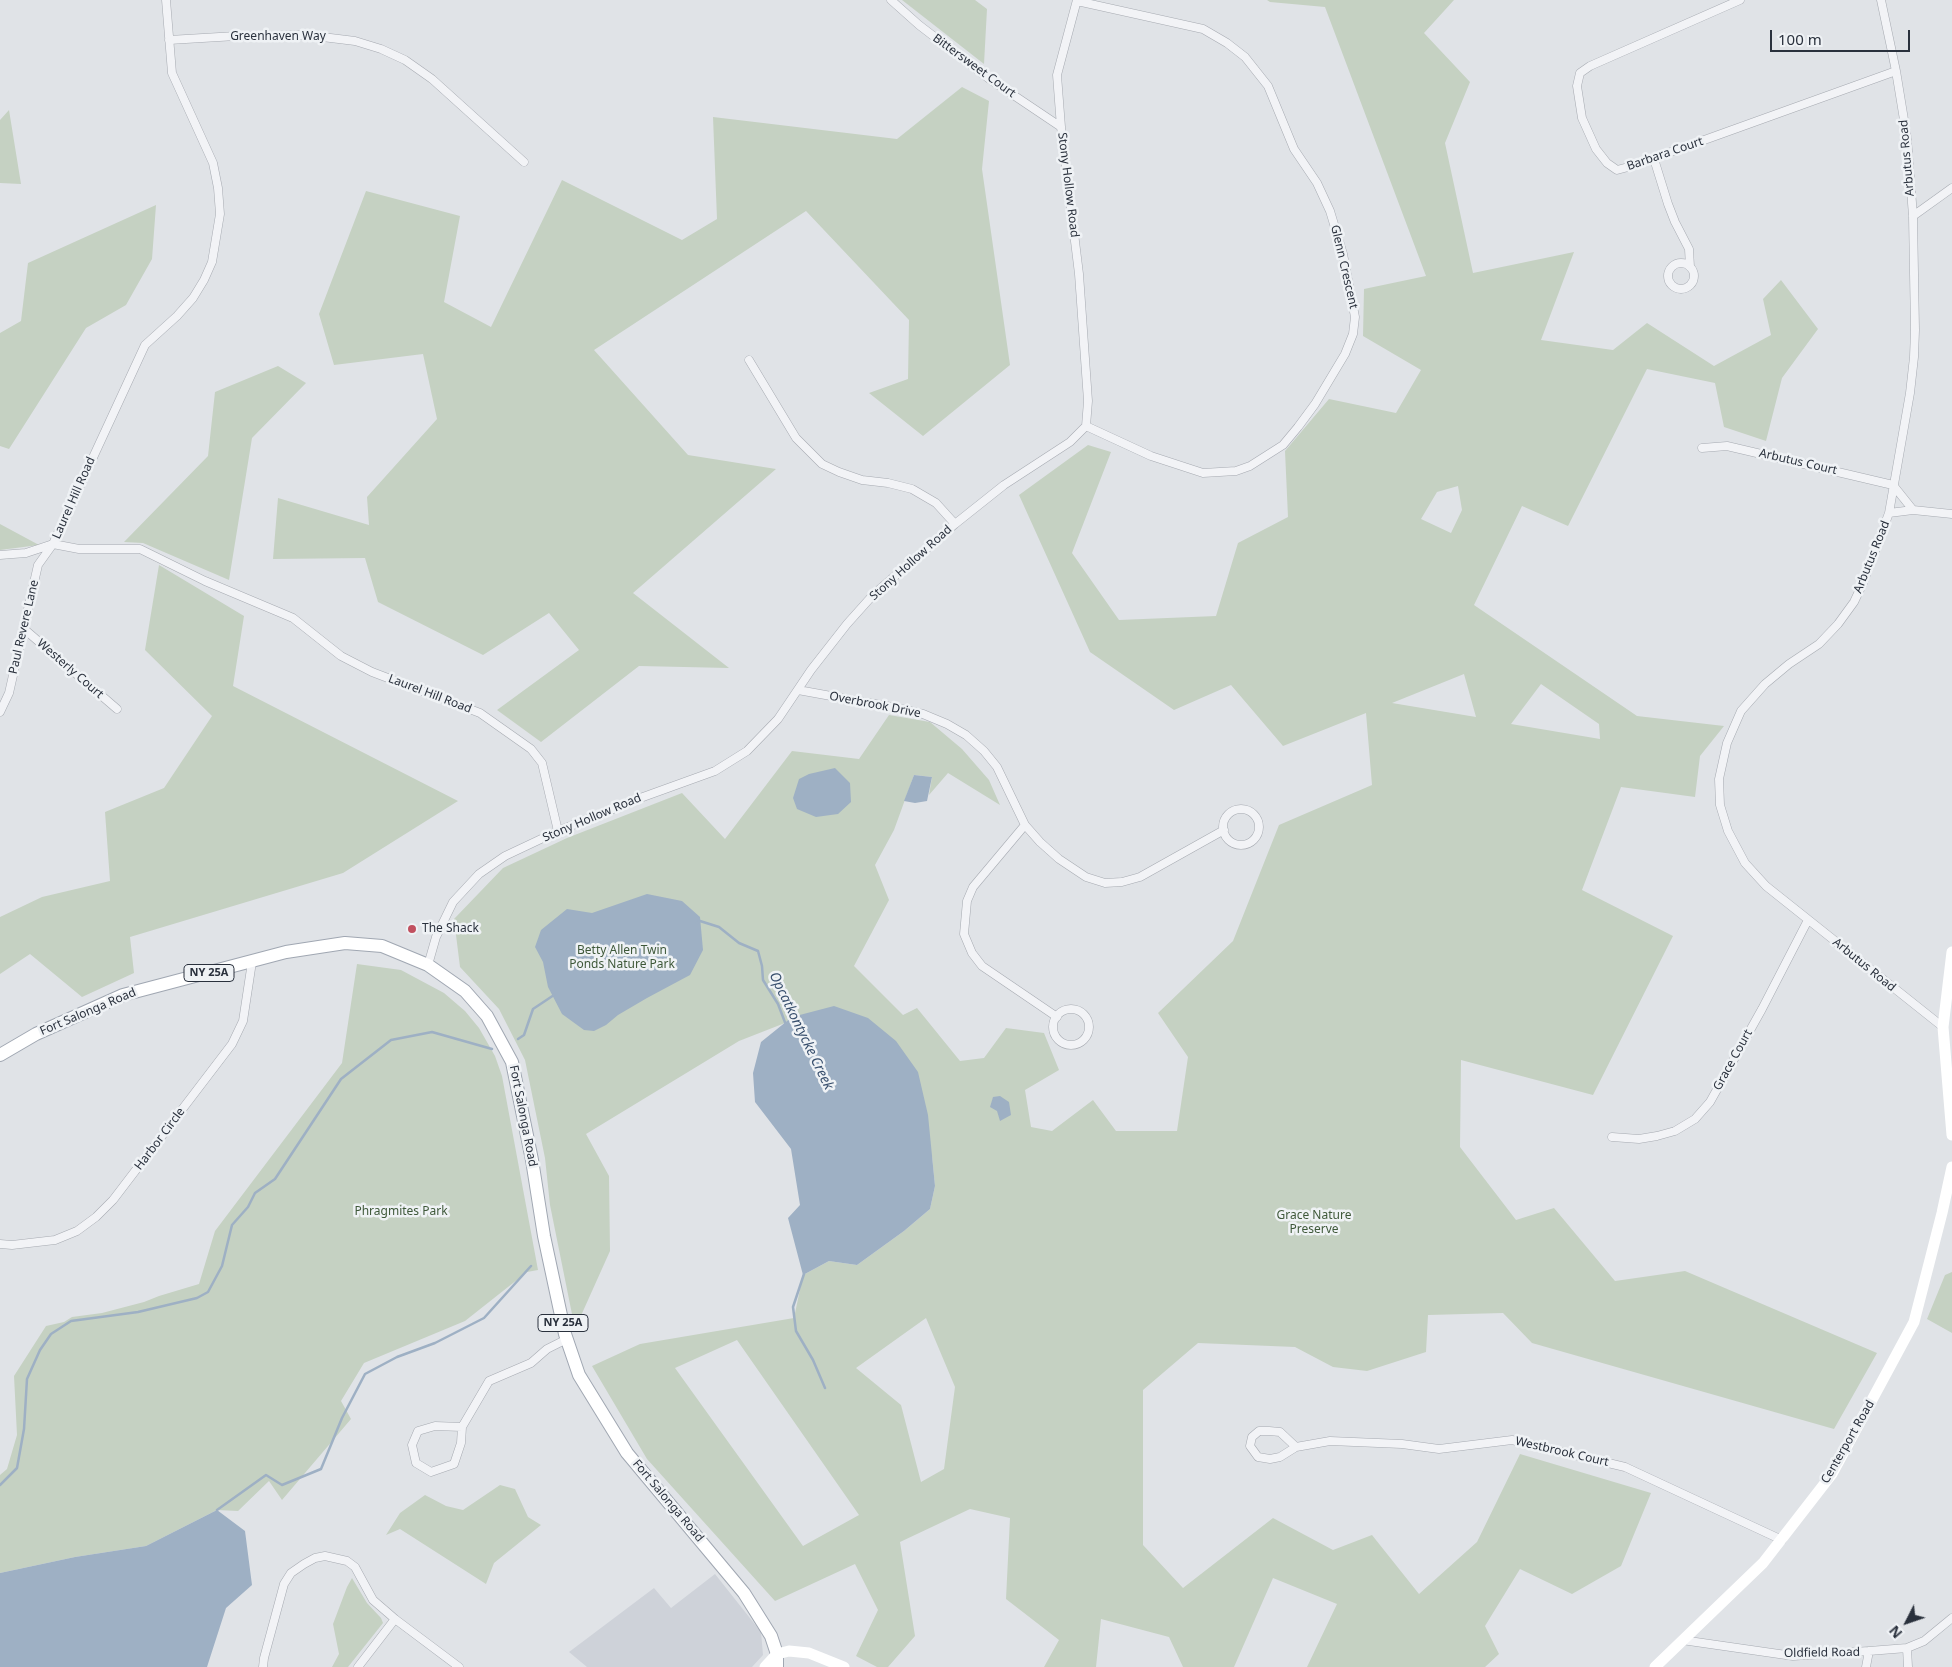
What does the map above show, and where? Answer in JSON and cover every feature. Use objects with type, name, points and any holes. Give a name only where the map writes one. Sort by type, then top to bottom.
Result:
[{"type":"main road","name":"Fort Salonga Road","points":[[0,1055],[36,1034],[123,995],[286,952],[345,943],[382,946],[428,965],[465,991],[487,1016],[512,1062],[531,1152],[544,1236],[567,1339],[579,1375],[627,1453],[744,1593],[770,1636],[777,1654]]},
{"type":"main road","points":[[1952,952],[1943,1027],[1952,1135]]},
{"type":"main road","name":"Centerport Road","points":[[1655,1667],[1764,1563],[1832,1474],[1914,1322],[1952,1166]]},
{"type":"main road","points":[[765,1667],[777,1654],[789,1651],[809,1653],[844,1667]]},
{"type":"main road","name":"NY 25A","points":[[777,1654],[777,1667]]},
{"type":"street","name":"Laurel Hill Road","points":[[166,0],[172,73],[213,164],[218,188],[220,214],[212,262],[193,298],[177,316],[145,345],[53,544],[79,550],[140,549],[205,581],[293,618],[341,656],[372,672],[480,713],[536,754],[542,763],[558,831]]},
{"type":"street","name":"Bittersweet Court","points":[[891,0],[919,25],[980,72],[1061,127]]},
{"type":"street","name":"Stony Hollow Road","points":[[428,965],[436,937],[453,902],[479,874],[505,856],[558,831],[714,771],[747,751],[778,719],[811,670],[873,595],[955,524],[1004,486],[1070,442],[1086,426],[1088,401],[1079,274],[1061,127],[1057,75],[1077,0]]},
{"type":"street","name":"Glenn Crescent","points":[[1077,0],[1203,30],[1227,43],[1245,57],[1268,86],[1294,149],[1317,183],[1330,211],[1343,254],[1355,317],[1353,334],[1345,354],[1315,404],[1283,445],[1250,466],[1236,471],[1203,474],[1151,456],[1086,426]]},
{"type":"street","name":"Barbara Court","points":[[1740,0],[1590,66],[1580,73],[1577,86],[1582,118],[1596,149],[1607,163],[1617,170],[1654,159],[1896,71]]},
{"type":"street","name":"Arbutus Road","points":[[1881,0],[1896,71],[1907,138],[1912,216],[1914,357],[1903,437],[1889,513],[1863,583],[1854,602],[1838,624],[1819,644],[1789,664],[1765,684],[1741,711],[1727,743],[1719,779],[1720,805],[1728,831],[1745,863],[1766,886],[1943,1027]]},
{"type":"street","name":"Greenhaven Way","points":[[169,40],[236,36],[306,35],[355,41],[381,49],[405,60],[432,79],[524,162]]},
{"type":"street","points":[[1654,159],[1668,204],[1689,249],[1690,267]]},
{"type":"street","points":[[1912,216],[1952,188]]},
{"type":"street","points":[[749,360],[796,438],[822,464],[862,480],[888,483],[912,490],[936,503],[955,524]]},
{"type":"street","name":"Arbutus Court","points":[[1702,448],[1727,446],[1893,485]]},
{"type":"street","points":[[1893,485],[1913,510]]},
{"type":"street","points":[[1889,513],[1913,510],[1952,514]]},
{"type":"street","points":[[0,555],[26,553],[53,544]]},
{"type":"street","name":"Paul Revere Lane","points":[[0,712],[9,693],[38,565],[53,544]]},
{"type":"street","name":"Westerly Court","points":[[23,628],[117,709]]},
{"type":"street","name":"Overbrook Drive","points":[[798,690],[923,714],[947,724],[966,735],[984,751],[997,767],[1025,825],[1059,859],[1086,877],[1105,882],[1122,882],[1140,877],[1224,830]]},
{"type":"street","points":[[1240,809],[1251,812],[1255,816],[1259,827],[1255,838],[1246,844],[1230,840],[1224,830],[1227,816],[1240,809]]},
{"type":"street","points":[[1025,825],[973,887],[966,901],[964,934],[972,953],[982,966],[1056,1017]]},
{"type":"street","name":"Grace Court","points":[[1612,1137],[1639,1139],[1658,1136],[1675,1131],[1695,1119],[1710,1102],[1762,1009],[1808,920]]},
{"type":"street","name":"Harbor Circle","points":[[0,1244],[12,1245],[55,1240],[76,1230],[96,1217],[113,1200],[232,1044],[243,1021],[252,962]]},
{"type":"street","points":[[1066,1010],[1078,1010],[1089,1024],[1087,1036],[1072,1045],[1061,1042],[1054,1033],[1056,1017],[1066,1010]]},
{"type":"street","points":[[462,1427],[435,1426],[418,1431],[412,1445],[416,1463],[431,1472],[454,1464],[461,1443],[462,1427],[489,1381],[531,1363],[547,1349],[567,1339]]},
{"type":"street","name":"Westbrook Court","points":[[1296,1447],[1280,1432],[1269,1431],[1259,1431],[1252,1437],[1250,1446],[1258,1457],[1270,1459],[1280,1457],[1296,1447],[1330,1442],[1402,1444],[1439,1449],[1512,1440],[1625,1467],[1782,1540]]},
{"type":"street","points":[[263,1667],[284,1584],[291,1573],[315,1558],[325,1556],[347,1561],[355,1567],[373,1600],[459,1667]]},
{"type":"street","name":"Oldfield Road","points":[[1682,1640],[1793,1656],[1907,1648],[1924,1641],[1952,1618]]},
{"type":"street","points":[[358,1667],[395,1619]]},
{"type":"street","points":[[1907,1648],[1908,1667]]},
{"type":"street","points":[[1866,1667],[1869,1651]]},
{"type":"shaded area","points":[[715,1574],[761,1632],[763,1655],[752,1667],[587,1667],[569,1652],[654,1588],[671,1608]]},
{"type":"green space","points":[[902,0],[975,0],[987,9],[984,64]]},
{"type":"green space","points":[[1267,0],[1454,0],[1424,33],[1470,82],[1445,143],[1473,273],[1574,252],[1541,340],[1613,350],[1647,323],[1714,366],[1771,335],[1763,299],[1781,280],[1818,329],[1782,378],[1766,441],[1724,427],[1715,383],[1647,369],[1568,526],[1522,506],[1474,605],[1637,716],[1724,726],[1700,756],[1695,797],[1621,787],[1582,890],[1673,936],[1593,1095],[1461,1060],[1460,1147],[1516,1220],[1554,1208],[1615,1281],[1685,1271],[1877,1353],[1834,1429],[1532,1343],[1503,1313],[1428,1315],[1426,1352],[1367,1371],[1333,1367],[1295,1347],[1198,1343],[1143,1390],[1143,1545],[1183,1588],[1273,1518],[1333,1550],[1372,1535],[1419,1594],[1477,1542],[1520,1454],[1651,1493],[1621,1566],[1572,1594],[1520,1569],[1485,1626],[1499,1654],[1485,1667],[1307,1667],[1337,1604],[1273,1578],[1234,1667],[1183,1667],[1169,1637],[1101,1619],[1096,1667],[1044,1667],[1059,1640],[1006,1599],[1010,1518],[970,1509],[900,1542],[915,1636],[888,1667],[877,1667],[856,1656],[878,1610],[855,1564],[775,1601],[647,1459],[592,1366],[640,1344],[794,1318],[803,1275],[829,1261],[857,1265],[904,1231],[930,1209],[935,1186],[932,1156],[792,1017],[785,1023],[739,1041],[586,1134],[609,1176],[610,1251],[575,1329],[550,1205],[545,1158],[525,1060],[499,1009],[460,967],[454,919],[503,868],[567,838],[682,793],[725,839],[792,751],[859,759],[889,715],[930,722],[962,749],[989,780],[1000,805],[948,773],[929,795],[932,777],[914,775],[894,830],[875,865],[889,900],[854,966],[903,1015],[917,1008],[960,1061],[984,1058],[1006,1028],[1044,1033],[1059,1070],[1025,1090],[1031,1127],[1052,1131],[1093,1100],[1116,1131],[1177,1131],[1188,1057],[1158,1013],[1233,941],[1279,825],[1372,785],[1366,713],[1283,746],[1231,685],[1174,710],[1090,652],[1019,495],[1088,445],[1111,452],[1072,553],[1119,620],[1216,616],[1238,543],[1288,517],[1285,451],[1329,399],[1396,413],[1421,370],[1363,336],[1364,289],[1426,276],[1325,7],[1270,2]],"holes":[[[1458,486],[1462,510],[1451,533],[1421,519],[1437,492]],[[1464,674],[1476,717],[1392,703]],[[1541,684],[1599,724],[1600,739],[1511,724]],[[926,1318],[955,1387],[944,1469],[921,1482],[901,1405],[856,1368]],[[737,1340],[859,1515],[803,1546],[675,1368]]]},
{"type":"green space","points":[[962,87],[989,101],[982,169],[1010,365],[923,436],[869,393],[908,379],[909,320],[806,211],[594,350],[688,455],[776,469],[633,593],[729,668],[639,666],[541,742],[497,710],[579,650],[549,613],[483,655],[378,602],[365,558],[273,559],[278,498],[369,525],[367,497],[437,419],[423,354],[334,365],[319,314],[366,191],[460,216],[444,302],[491,327],[562,180],[682,240],[717,219],[713,117],[897,139]]},
{"type":"green space","points":[[9,110],[21,184],[0,183],[0,120]]},
{"type":"green space","points":[[156,205],[152,259],[126,305],[86,328],[9,449],[0,446],[0,333],[21,321],[28,263]]},
{"type":"green space","points":[[278,366],[306,383],[252,438],[229,580],[143,543],[124,542],[208,456],[215,392]]},
{"type":"green space","points":[[0,524],[39,545],[0,550]]},
{"type":"green space","points":[[159,565],[244,616],[233,686],[458,801],[343,873],[130,937],[134,973],[82,997],[30,954],[0,974],[0,917],[42,897],[110,881],[105,812],[164,788],[212,716],[145,650]]},
{"type":"green space","name":"Phragmites Park","points":[[357,964],[401,970],[444,993],[465,1011],[479,1028],[495,1056],[502,1076],[538,1270],[527,1272],[465,1321],[364,1363],[341,1401],[351,1419],[282,1500],[269,1481],[238,1511],[217,1510],[146,1546],[75,1557],[0,1573],[0,1475],[7,1469],[17,1435],[14,1376],[46,1326],[64,1322],[72,1317],[102,1313],[144,1302],[199,1284],[215,1231],[342,1063]]},
{"type":"green space","points":[[1952,1272],[1952,1333],[1927,1319],[1945,1275]]},
{"type":"green space","points":[[500,1485],[515,1489],[528,1517],[541,1525],[494,1563],[486,1584],[400,1529],[386,1535],[400,1513],[425,1495],[446,1506],[463,1510]]},
{"type":"green space","points":[[352,1578],[367,1603],[381,1618],[383,1623],[348,1667],[332,1667],[339,1654],[333,1624]]},
{"type":"water","points":[[835,768],[850,783],[851,802],[838,814],[816,817],[797,809],[793,798],[799,779],[809,774]]},
{"type":"water","points":[[914,775],[932,777],[927,801],[915,803],[904,801]]},
{"type":"water","points":[[647,894],[682,901],[700,917],[703,950],[690,975],[618,1015],[606,1025],[594,1031],[584,1030],[562,1014],[548,987],[543,962],[535,947],[541,930],[567,909],[592,913]]},
{"type":"water","points":[[834,1006],[868,1018],[896,1041],[918,1072],[928,1115],[935,1186],[930,1209],[904,1231],[857,1265],[829,1261],[803,1275],[788,1218],[800,1205],[791,1149],[755,1102],[753,1073],[761,1042],[792,1017]]},
{"type":"water","points":[[1000,1096],[1009,1102],[1011,1115],[1000,1121],[997,1111],[990,1107],[993,1097]]},
{"type":"water","points":[[217,1510],[245,1531],[252,1585],[226,1608],[207,1667],[0,1667],[0,1573],[75,1557],[146,1546]]},
{"type":"waterway","name":"Opcatkontycke Creek","points":[[697,923],[700,921],[719,927],[739,943],[758,951],[763,980],[778,1004],[786,1025]]},
{"type":"waterway","name":"Opcatkontycke Creek","points":[[518,1039],[524,1035],[533,1009],[554,995]]},
{"type":"waterway","name":"Opcatkontycke Creek","points":[[0,1485],[17,1468],[24,1429],[27,1379],[40,1350],[51,1334],[71,1321],[138,1312],[197,1298],[208,1292],[222,1266],[232,1225],[248,1207],[255,1193],[275,1179],[341,1079],[391,1040],[432,1032],[492,1049]]},
{"type":"waterway","points":[[217,1510],[266,1475],[282,1485],[321,1469],[342,1418],[365,1374],[397,1357],[435,1343],[484,1318],[531,1266]]},
{"type":"waterway","name":"Opcatkontycke Creek","points":[[804,1274],[793,1307],[796,1331],[813,1360],[825,1388]]},
{"type":"place","name":"The Shack","points":[[412,929]]},
{"type":"park label","name":"Betty Allen Twin Ponds Nature Park","points":[[622,958]]},
{"type":"park label","name":"Grace Nature Preserve","points":[[1314,1223]]}]
